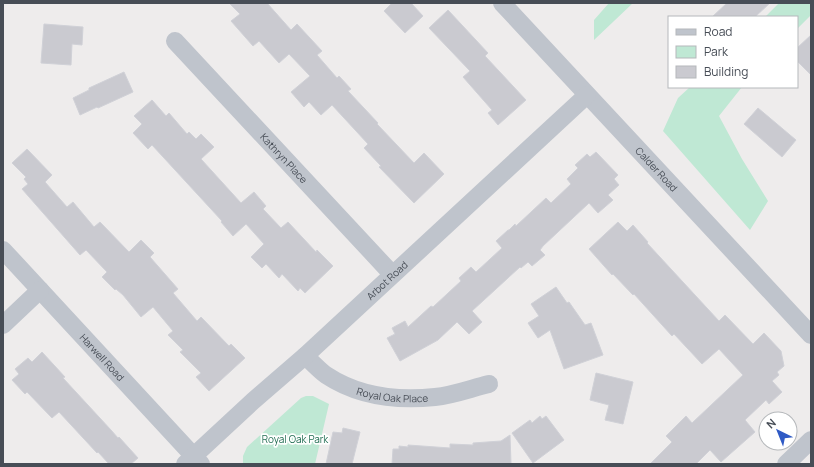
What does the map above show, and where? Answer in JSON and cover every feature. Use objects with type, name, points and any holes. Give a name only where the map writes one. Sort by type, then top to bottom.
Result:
[{"type":"street","name":"Calder Road","points":[[502,3],[811,336]]},
{"type":"street","name":"Kathryn Place","points":[[175,41],[392,274]]},
{"type":"street","name":"Arbot Road","points":[[193,461],[253,401],[305,356],[392,274],[588,95]]},
{"type":"street","name":"Harwell Road","points":[[3,250],[193,461]]},
{"type":"street","points":[[3,325],[40,290]]},
{"type":"street","name":"Royal Oak Place","points":[[305,356],[326,374],[343,384],[362,393],[379,397],[436,397],[489,384]]},
{"type":"street","points":[[786,464],[811,440]]},
{"type":"green space","points":[[609,3],[633,3],[594,40],[594,20]]},
{"type":"green space","points":[[779,3],[811,3],[811,15],[798,28],[798,16],[766,16]]},
{"type":"green space","points":[[689,88],[741,88],[719,116],[742,159],[768,201],[750,230],[663,131],[678,98]]},
{"type":"green space","name":"Royal Oak Park","points":[[313,396],[329,404],[315,464],[243,464],[243,456],[247,447],[301,398]]},
{"type":"building","points":[[229,3],[267,3],[291,30],[297,24],[322,51],[317,55],[337,78],[339,76],[351,89],[348,91],[414,163],[424,153],[444,174],[414,203],[379,167],[381,166],[364,148],[368,144],[332,105],[321,115],[309,102],[304,107],[291,92],[310,76],[289,54],[279,63],[259,41],[253,46],[231,21],[240,14]]},
{"type":"building","points":[[392,3],[411,3],[423,16],[405,33],[384,11]]},
{"type":"building","points":[[727,3],[770,3],[756,16],[713,16]]},
{"type":"building","points":[[448,10],[488,53],[485,56],[526,100],[498,125],[488,113],[492,110],[463,77],[470,71],[429,28]]},
{"type":"building","points":[[44,24],[83,27],[82,45],[72,44],[71,65],[41,63]]},
{"type":"building","points":[[811,35],[811,75],[798,62],[798,47]]},
{"type":"building","points":[[124,72],[133,92],[80,115],[73,98],[89,90],[89,88]]},
{"type":"building","points":[[152,100],[166,116],[169,113],[187,134],[189,132],[196,139],[201,134],[214,147],[201,159],[241,203],[254,192],[266,206],[263,209],[281,228],[288,222],[316,252],[317,250],[333,266],[305,293],[300,288],[298,291],[282,274],[279,278],[266,264],[262,268],[251,257],[264,244],[246,224],[233,236],[221,222],[222,221],[152,145],[148,149],[133,133],[142,124],[134,116]]},
{"type":"building","points":[[758,108],[796,140],[782,157],[744,124]]},
{"type":"building","points":[[27,149],[52,175],[45,182],[67,207],[73,202],[94,227],[100,222],[129,252],[141,240],[154,253],[150,257],[178,289],[173,293],[197,321],[201,317],[229,346],[231,344],[245,358],[209,391],[196,377],[201,373],[180,352],[183,350],[168,335],[173,331],[153,307],[141,317],[123,295],[116,289],[115,290],[102,277],[107,272],[86,250],[80,255],[22,189],[28,184],[24,179],[26,177],[12,163]]},
{"type":"building","points":[[596,152],[618,175],[614,179],[619,185],[608,195],[613,200],[598,213],[589,203],[543,246],[540,250],[545,255],[532,266],[528,262],[521,268],[520,267],[472,311],[482,322],[469,334],[457,322],[438,340],[400,361],[387,338],[395,334],[392,328],[405,321],[408,327],[431,306],[433,307],[461,281],[459,278],[471,267],[476,272],[502,248],[496,241],[515,224],[516,226],[546,198],[551,203],[571,184],[567,179],[578,168],[575,165],[587,154],[590,157]]},
{"type":"building","points":[[618,222],[627,231],[633,225],[648,242],[647,243],[719,321],[725,315],[753,344],[764,333],[781,351],[784,366],[777,372],[779,375],[772,381],[782,392],[769,404],[766,400],[745,420],[755,432],[721,462],[710,450],[696,464],[650,464],[672,442],[666,436],[686,416],[692,423],[743,375],[719,349],[702,364],[674,334],[672,336],[634,294],[633,295],[613,274],[612,275],[589,249]]},
{"type":"building","points":[[556,287],[567,303],[569,302],[585,325],[591,323],[603,355],[564,369],[550,330],[538,338],[528,323],[539,316],[531,304]]},
{"type":"building","points":[[42,352],[65,377],[63,378],[138,458],[131,464],[109,464],[59,412],[52,418],[27,392],[25,394],[12,380],[19,374],[15,369],[28,358],[32,362]]},
{"type":"building","points":[[596,373],[633,382],[623,424],[605,420],[609,405],[590,400]]},
{"type":"building","points":[[540,416],[542,419],[546,416],[564,440],[533,463],[512,433],[530,420],[532,423]]},
{"type":"building","points":[[343,428],[360,432],[352,464],[326,464],[333,432],[342,433]]},
{"type":"building","points":[[510,435],[511,464],[392,464],[393,449],[399,449],[399,446],[408,447],[408,445],[450,448],[450,444],[473,445],[473,443],[501,441]]}]
